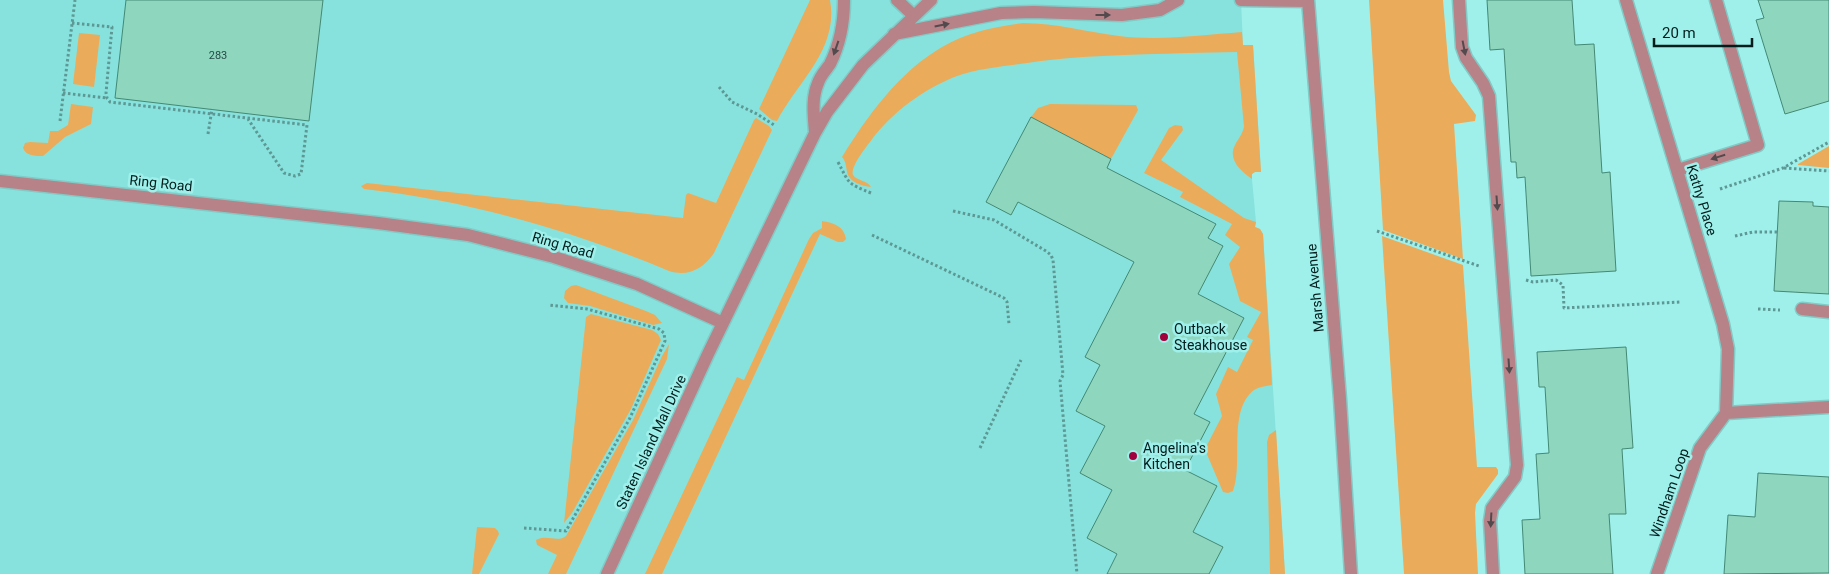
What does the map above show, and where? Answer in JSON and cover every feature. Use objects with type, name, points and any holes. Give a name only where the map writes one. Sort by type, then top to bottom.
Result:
[{"type":"street","points":[[815,133],[813,102],[818,83],[837,45],[843,23],[844,0]]},
{"type":"street","points":[[896,0],[914,16]]},
{"type":"street","points":[[723,323],[815,133],[844,88],[863,65],[930,0]]},
{"type":"street","points":[[894,34],[1001,13],[1034,12],[1122,16],[1160,10],[1178,0]]},
{"type":"street","points":[[1241,0],[1308,1]]},
{"type":"street","points":[[1459,0],[1462,47],[1466,58],[1483,82],[1489,96],[1517,465],[1514,477],[1492,508],[1490,520],[1493,574]]},
{"type":"street","name":"Kathy Place","points":[[1626,0],[1723,324],[1728,350],[1726,413]]},
{"type":"street","points":[[1678,170],[1758,145],[1716,0]]},
{"type":"street","name":"Marsh Avenue","points":[[1308,1],[1340,399],[1351,574]]},
{"type":"street","name":"Ring Road","points":[[0,181],[378,223],[468,235],[554,257],[637,284],[723,323]]},
{"type":"street","points":[[1802,309],[1829,312]]},
{"type":"street","name":"Staten Island Mall Drive","points":[[607,574],[723,323]]},
{"type":"street","points":[[1726,413],[1829,407]]},
{"type":"street","name":"Windham Loop","points":[[1657,574],[1700,448],[1726,413]]},
{"type":"path","points":[[60,121],[75,0]]},
{"type":"path","points":[[72,23],[112,28],[106,98]]},
{"type":"path","points":[[719,87],[732,102],[774,125]]},
{"type":"path","points":[[63,93],[106,98],[114,104],[307,125],[301,174],[295,176],[284,174],[248,119]]},
{"type":"path","points":[[208,134],[212,109]]},
{"type":"path","points":[[1720,189],[1783,168],[1829,142]]},
{"type":"path","points":[[838,162],[849,183],[871,193]]},
{"type":"path","points":[[1783,168],[1829,171]]},
{"type":"path","points":[[953,210],[994,220],[1046,250],[1053,260],[1063,375],[1060,381],[1077,574]]},
{"type":"path","points":[[1377,231],[1462,262],[1533,282],[1556,280],[1563,285],[1564,308],[1681,302]]},
{"type":"path","points":[[1735,236],[1753,232],[1777,232]]},
{"type":"path","points":[[872,235],[1004,298],[1007,302],[1009,324]]},
{"type":"path","points":[[524,528],[566,531],[630,418],[665,341],[664,333],[659,329],[587,309],[548,305]]},
{"type":"path","points":[[1758,309],[1788,311]]},
{"type":"path","points":[[980,448],[1021,360]]},
{"type":"shaded area","points":[[0,0],[1241,0],[1243,45],[1253,45],[1261,172],[1252,174],[1252,179],[1255,227],[1260,229],[1263,234],[1285,574],[0,574]]},
{"type":"shaded area","points":[[810,0],[830,0],[831,18],[828,34],[815,64],[777,121],[772,120],[759,109]]},
{"type":"shaded area","points":[[1369,0],[1443,0],[1451,81],[1476,115],[1475,121],[1454,124],[1463,259],[1383,230]]},
{"type":"shaded area","points":[[1023,23],[1047,24],[1107,34],[1150,38],[1242,32],[1243,45],[1253,45],[1261,172],[1252,174],[1252,179],[1234,161],[1233,150],[1244,127],[1237,52],[1231,52],[1083,57],[988,68],[957,76],[920,95],[878,131],[862,153],[853,172],[855,177],[871,187],[853,181],[850,178],[842,157],[874,110],[912,69],[926,57],[961,37],[992,28]]},
{"type":"shaded area","points":[[79,33],[100,35],[94,87],[73,84]]},
{"type":"shaded area","points":[[71,104],[93,107],[91,124],[65,137],[43,156],[34,156],[26,153],[23,148],[25,143],[48,143],[50,131],[58,131],[68,125]]},
{"type":"shaded area","points":[[1050,104],[1136,105],[1138,110],[1111,159],[1031,117],[1038,108]]},
{"type":"shaded area","points":[[756,118],[772,130],[714,253],[700,267],[689,272],[676,273],[669,271],[596,243],[519,219],[441,201],[364,189],[361,186],[367,183],[683,218],[686,195],[688,193],[716,203]]},
{"type":"shaded area","points":[[1175,125],[1182,126],[1183,130],[1161,160],[1244,218],[1256,222],[1255,227],[1260,229],[1263,234],[1272,385],[1254,390],[1246,399],[1241,411],[1238,424],[1236,480],[1233,491],[1228,493],[1223,492],[1206,452],[1206,447],[1222,416],[1216,394],[1228,367],[1237,372],[1253,340],[1247,337],[1261,312],[1240,301],[1229,264],[1240,247],[1225,235],[1232,224],[1180,197],[1183,192],[1144,173],[1169,128]]},
{"type":"shaded area","points":[[1829,146],[1829,168],[1798,165],[1798,164]]},
{"type":"shaded area","points":[[822,221],[841,228],[846,239],[843,242],[838,242],[820,234],[662,574],[645,574],[737,377],[744,380],[809,239],[813,233],[822,228]]},
{"type":"shaded area","points":[[1382,236],[1463,265],[1477,467],[1496,467],[1498,470],[1498,474],[1476,504],[1478,574],[1404,574]]},
{"type":"shaded area","points":[[576,285],[646,311],[655,315],[662,323],[653,325],[590,306],[568,303],[564,298],[565,291],[571,286]]},
{"type":"shaded area","points":[[591,314],[652,330],[658,334],[661,340],[631,409],[572,513],[564,523],[586,317]]},
{"type":"shaded area","points":[[669,344],[667,359],[566,574],[548,574],[557,555],[537,545],[536,540],[540,538],[559,539],[566,536],[633,420]]},
{"type":"shaded area","points":[[1276,430],[1285,574],[1270,574],[1267,442],[1269,435]]},
{"type":"shaded area","points":[[477,527],[495,528],[499,534],[479,574],[472,574]]},
{"type":"building","points":[[126,0],[323,0],[309,121],[115,98]]},
{"type":"building","points":[[1487,0],[1572,0],[1575,45],[1594,44],[1602,173],[1610,172],[1616,271],[1531,276],[1525,177],[1517,178],[1516,162],[1511,162],[1504,49],[1490,50]]},
{"type":"building","points":[[1758,0],[1829,0],[1829,101],[1785,114],[1756,20],[1764,18]]},
{"type":"building","points":[[1031,117],[1111,159],[1107,168],[1216,224],[1208,238],[1223,246],[1198,294],[1244,318],[1194,414],[1210,422],[1185,470],[1217,486],[1193,532],[1223,547],[1209,574],[1107,574],[1117,554],[1087,538],[1112,490],[1080,473],[1105,426],[1076,411],[1100,365],[1085,357],[1134,262],[1018,202],[1011,215],[986,202]]},
{"type":"building","points":[[1779,201],[1813,202],[1813,206],[1829,207],[1829,294],[1774,291]]},
{"type":"building","points":[[1626,347],[1633,448],[1622,449],[1626,514],[1609,514],[1613,574],[1525,574],[1522,520],[1540,519],[1536,454],[1549,453],[1545,387],[1539,387],[1537,352]]},
{"type":"building","points":[[1758,473],[1829,477],[1829,573],[1724,574],[1728,515],[1755,517]]},
{"type":"place","name":"Outback Steakhouse","points":[[1164,337]]},
{"type":"place","name":"Angelina's Kitchen","points":[[1133,456]]}]
